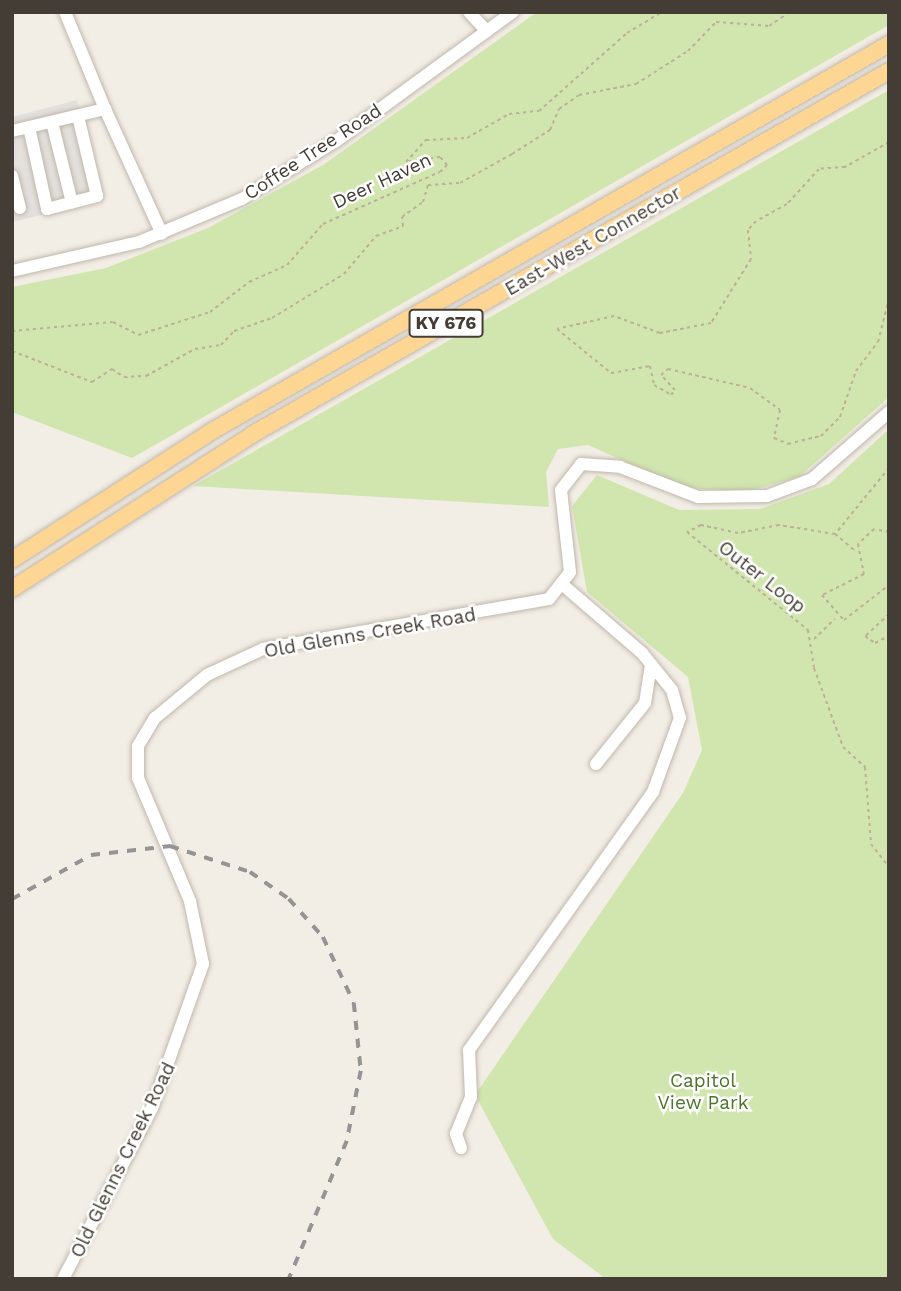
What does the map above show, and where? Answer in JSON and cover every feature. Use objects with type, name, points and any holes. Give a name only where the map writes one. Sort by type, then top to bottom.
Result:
[{"type":"main road","name":"East-West Connector","points":[[12,561],[214,430],[889,44]]},
{"type":"main road","name":"East-West Connector","points":[[12,589],[253,434],[889,71]]},
{"type":"street","points":[[469,12],[487,31]]},
{"type":"street","name":"Coffee Tree Road","points":[[12,271],[162,234],[297,167],[513,12]]},
{"type":"street","points":[[70,15],[105,109],[162,234]]},
{"type":"street","points":[[12,131],[105,109]]},
{"type":"street","points":[[29,127],[47,209],[97,197],[78,116]]},
{"type":"street","points":[[52,122],[72,203]]},
{"type":"street","points":[[12,176],[20,208]]},
{"type":"street","points":[[461,1148],[456,1134],[471,1097],[465,1072],[469,1050],[533,952],[653,792],[672,751],[680,707],[651,664],[564,585],[572,558],[561,490],[574,467],[602,462],[703,498],[767,496],[812,479],[889,412]]},
{"type":"street","name":"Old Glenns Creek Road","points":[[63,1279],[152,1108],[203,964],[190,901],[138,778],[137,750],[144,731],[191,686],[251,653],[525,607],[564,585]]},
{"type":"street","points":[[596,764],[645,703],[651,664]]},
{"type":"path","name":"Deer Haven","points":[[12,331],[113,322],[138,335],[210,312],[249,282],[287,265],[323,224],[440,172],[447,165],[440,157],[407,162],[426,140],[467,138],[509,114],[539,111],[627,33],[662,12]]},
{"type":"path","name":"Deer Haven","points":[[12,351],[92,382],[112,369],[124,377],[146,376],[195,349],[221,345],[234,331],[262,323],[344,274],[376,236],[404,226],[402,217],[423,202],[428,185],[460,183],[512,155],[550,130],[559,109],[579,95],[636,84],[688,51],[716,22],[769,26],[790,12]]},
{"type":"path","points":[[889,142],[845,167],[819,169],[787,204],[756,221],[748,230],[751,259],[711,323],[660,333],[614,316],[557,329],[611,373],[650,366],[654,385],[671,395],[675,390],[661,375],[667,369],[750,388],[780,410],[774,438],[788,444],[821,436],[840,417],[856,371],[878,342],[889,299]]},
{"type":"path","points":[[889,250],[889,259]]},
{"type":"path","points":[[836,618],[822,595],[864,574],[855,551],[835,534],[889,468]]},
{"type":"path","name":"Outer Loop","points":[[835,534],[779,525],[738,533],[701,525],[687,532],[813,640],[814,668],[843,747],[865,767],[871,844],[889,867]]},
{"type":"path","points":[[855,551],[874,529],[889,532]]},
{"type":"path","points":[[813,640],[836,618],[864,609],[889,585]]},
{"type":"path","points":[[889,614],[865,636],[875,643],[889,636]]},
{"type":"green space","points":[[537,12],[889,12],[889,25],[132,458],[12,412],[12,287],[106,268],[208,228],[323,165]]},
{"type":"green space","points":[[889,90],[889,397],[799,477],[742,493],[682,487],[588,445],[558,449],[546,472],[549,507],[193,486]]},
{"type":"green space","name":"Capitol View Park","points":[[889,429],[889,1279],[606,1279],[553,1239],[475,1095],[683,793],[702,750],[688,677],[587,592],[572,506],[597,475],[679,510],[760,509],[829,484]]},
{"type":"shaded area","points":[[77,100],[103,200],[12,222],[12,117]]},
{"type":"railway","points":[[12,899],[91,855],[170,846],[250,872],[289,899],[323,937],[354,1003],[361,1071],[347,1141],[289,1279]]}]
